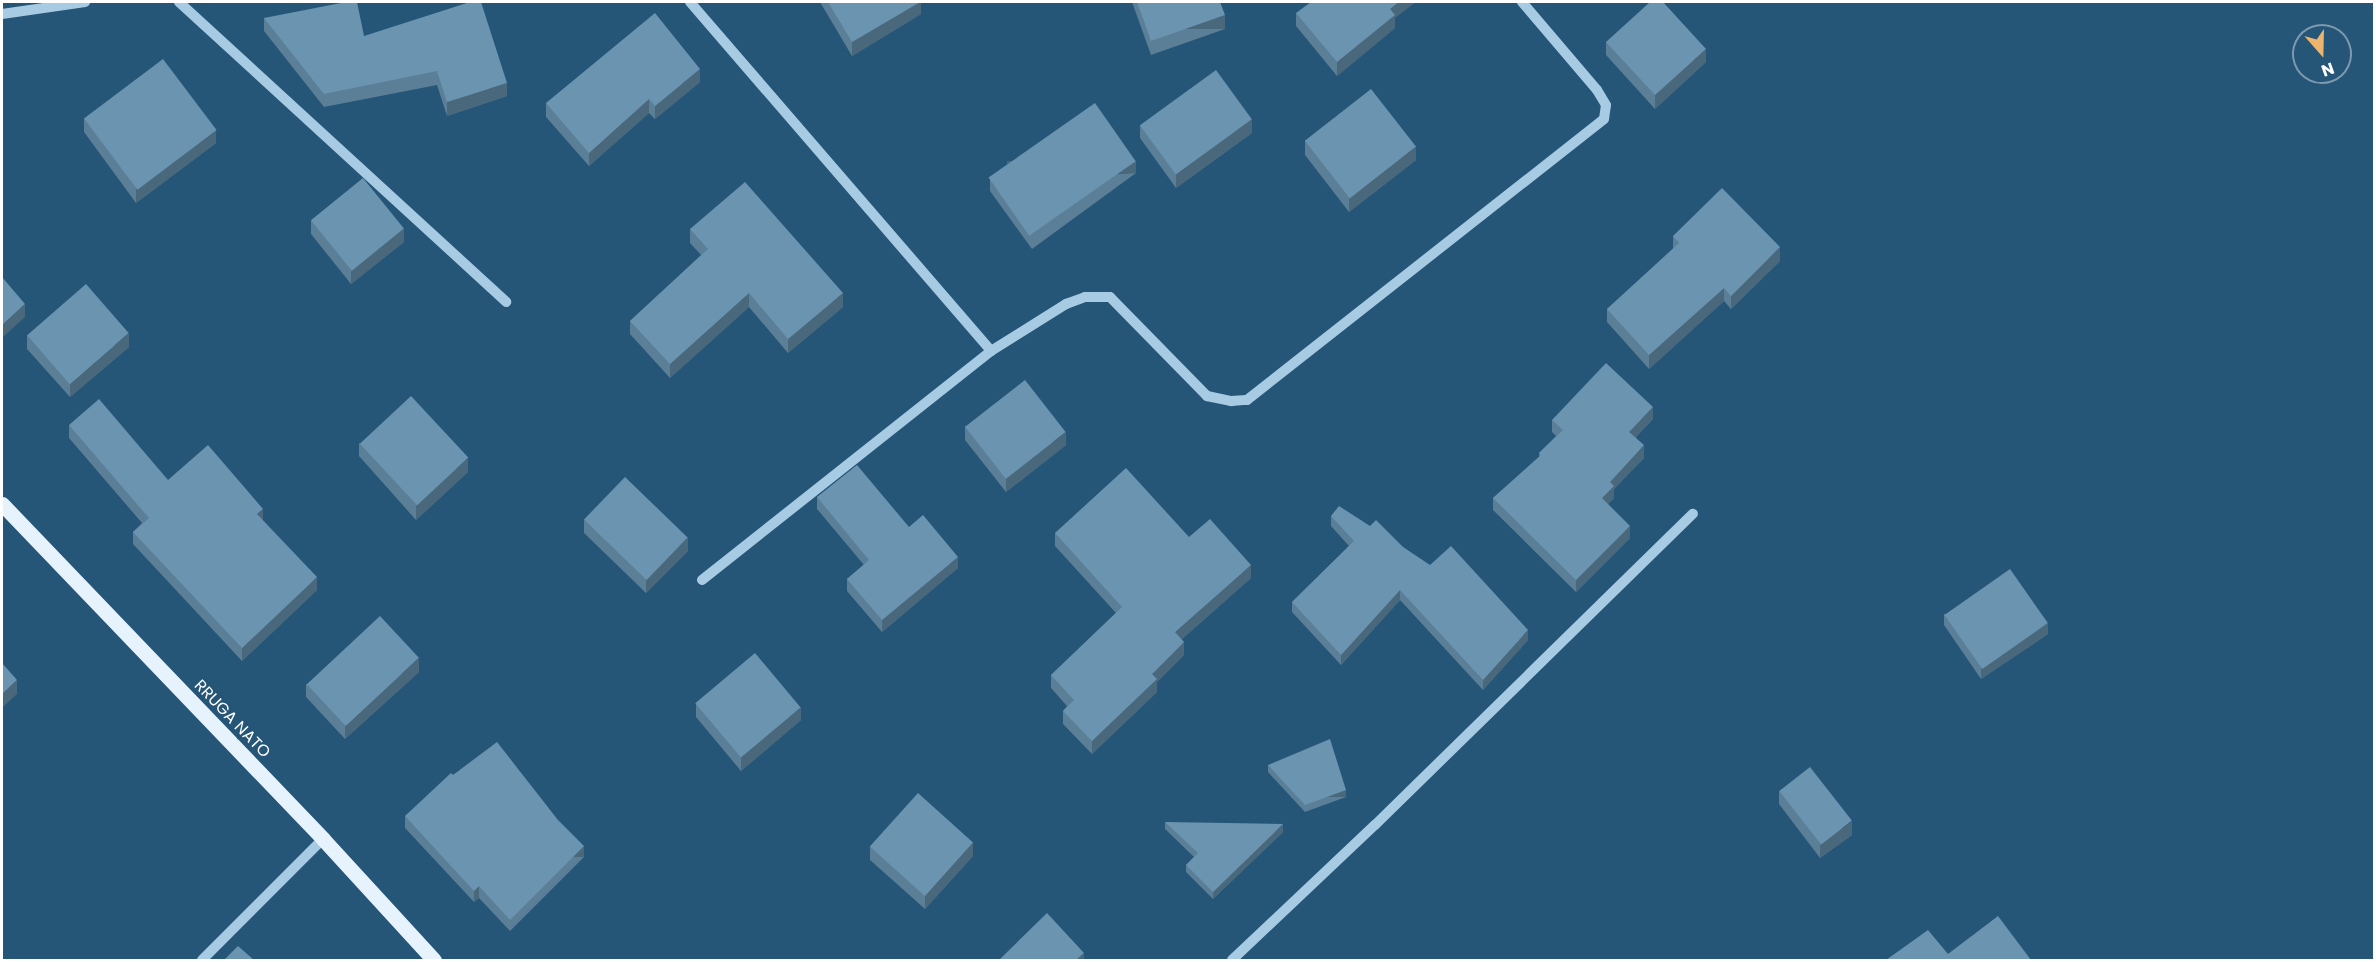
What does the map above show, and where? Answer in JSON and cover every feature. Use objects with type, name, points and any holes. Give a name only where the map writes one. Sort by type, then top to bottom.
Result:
[{"type":"main road","name":"RRUGA NATO","points":[[2,504],[323,839],[434,960]]},
{"type":"street","points":[[2,14],[85,2]]},
{"type":"street","points":[[179,2],[506,302]]},
{"type":"street","points":[[690,2],[991,351]]},
{"type":"street","points":[[702,580],[991,351],[1066,304],[1085,297],[1110,297],[1207,396],[1231,401],[1247,400],[1604,119],[1606,105],[1597,90],[1522,2]]},
{"type":"street","points":[[1232,960],[1375,825],[1693,514]]},
{"type":"street","points":[[202,960],[323,839]]},
{"type":"building","points":[[346,2],[357,2],[364,36],[470,2],[481,2],[507,83],[447,102],[437,71],[324,94],[264,18]]},
{"type":"building","points":[[828,2],[920,2],[852,42]]},
{"type":"building","points":[[1137,2],[1220,2],[1225,15],[1151,41]]},
{"type":"building","points":[[1311,2],[1399,2],[1390,9],[1395,15],[1337,62],[1296,13]]},
{"type":"building","points":[[1650,2],[1663,2],[1706,49],[1655,95],[1606,42]]},
{"type":"building","points":[[655,13],[700,69],[655,106],[649,99],[589,153],[546,103]]},
{"type":"building","points":[[163,59],[217,130],[137,190],[84,119]]},
{"type":"building","points":[[1216,70],[1252,119],[1176,175],[1140,125]]},
{"type":"building","points":[[1371,89],[1416,147],[1350,198],[1305,141]]},
{"type":"building","points":[[1095,103],[1136,161],[1029,236],[989,178]]},
{"type":"building","points":[[363,178],[404,229],[352,271],[311,220]]},
{"type":"building","points":[[745,182],[843,293],[788,339],[749,293],[670,364],[630,321],[708,249],[690,229]]},
{"type":"building","points":[[1722,188],[1780,247],[1731,296],[1724,288],[1649,355],[1607,309],[1679,243],[1673,236]]},
{"type":"building","points":[[2,277],[25,304],[2,325]]},
{"type":"building","points":[[86,284],[129,333],[70,384],[27,335]]},
{"type":"building","points":[[1606,363],[1653,407],[1629,432],[1644,445],[1610,482],[1614,486],[1602,498],[1630,526],[1576,580],[1493,498],[1541,455],[1539,453],[1563,430],[1552,420]]},
{"type":"building","points":[[1025,380],[1066,432],[1006,479],[965,427]]},
{"type":"building","points":[[411,396],[468,457],[417,505],[360,444]]},
{"type":"building","points":[[99,399],[168,480],[208,445],[263,509],[257,514],[317,577],[242,648],[133,532],[149,518],[69,425]]},
{"type":"building","points":[[857,465],[909,527],[923,515],[958,557],[882,620],[847,579],[869,560],[817,497]]},
{"type":"building","points":[[1126,468],[1189,537],[1210,519],[1251,565],[1175,632],[1184,642],[1152,674],[1157,679],[1092,741],[1063,711],[1074,700],[1051,675],[1122,607],[1055,533]]},
{"type":"building","points":[[625,477],[688,537],[647,580],[584,519]]},
{"type":"building","points":[[1339,506],[1370,526],[1376,520],[1403,547],[1430,565],[1451,546],[1528,630],[1483,680],[1400,590],[1341,655],[1292,602],[1354,541],[1331,516]]},
{"type":"building","points":[[2010,569],[2048,623],[1982,669],[1944,615]]},
{"type":"building","points":[[380,616],[419,658],[346,726],[307,684]]},
{"type":"building","points":[[755,653],[801,707],[741,758],[695,703]]},
{"type":"building","points":[[2,663],[17,680],[2,694]]},
{"type":"building","points":[[1330,739],[1346,790],[1305,805],[1268,765]]},
{"type":"building","points":[[497,742],[558,820],[584,846],[510,920],[479,886],[474,891],[405,816],[451,773],[453,775]]},
{"type":"building","points":[[1810,767],[1852,821],[1821,845],[1779,791]]},
{"type":"building","points":[[918,793],[973,843],[925,896],[870,847]]},
{"type":"building","points":[[1165,822],[1283,824],[1213,892],[1186,865],[1198,853]]},
{"type":"building","points":[[1047,913],[1084,953],[1076,960],[999,960]]},
{"type":"building","points":[[1998,916],[2031,960],[1886,960],[1928,930],[1948,954]]},
{"type":"building","points":[[238,946],[254,960],[224,960]]}]
